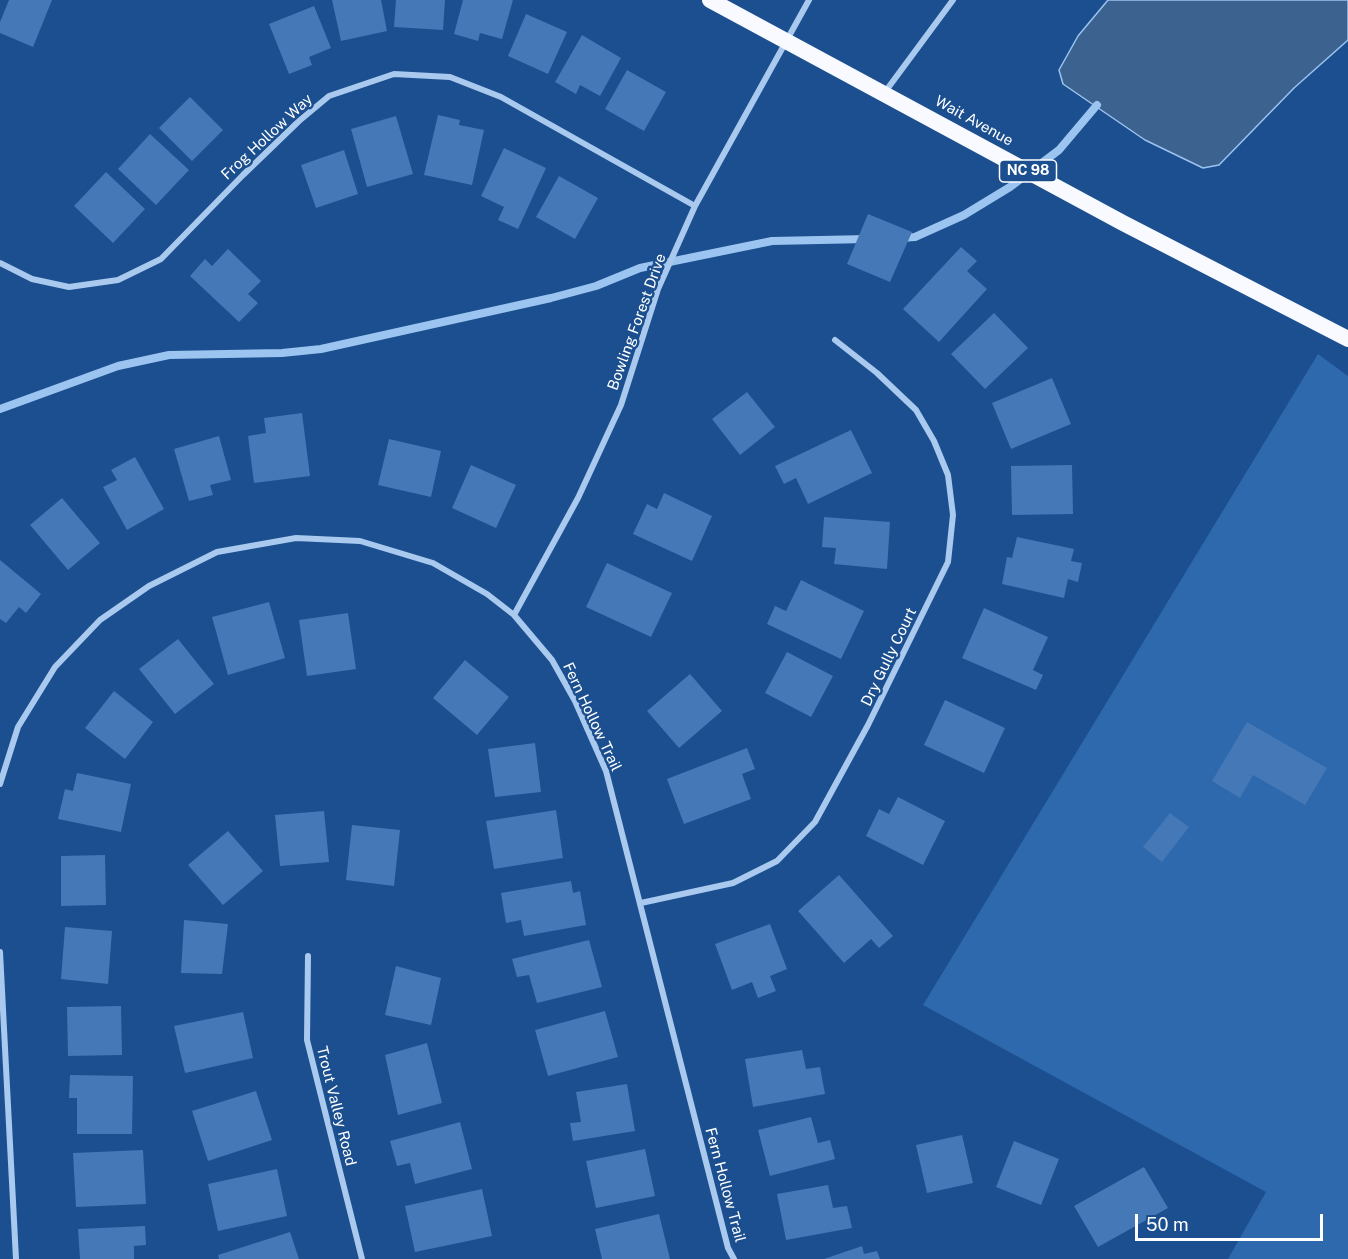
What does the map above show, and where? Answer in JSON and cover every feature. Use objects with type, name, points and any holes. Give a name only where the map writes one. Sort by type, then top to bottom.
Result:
[{"type":"highway","name":"Wait Avenue","points":[[710,0],[885,92],[1123,223],[1348,339]]},
{"type":"street","name":"Bowling Forest Drive","points":[[514,615],[578,498],[621,405],[658,289],[695,206],[809,0]]},
{"type":"street","points":[[885,92],[953,0]]},
{"type":"street","name":"Frog Hollow Way","points":[[0,263],[32,279],[69,287],[118,280],[161,259],[299,121],[330,96],[394,74],[450,77],[501,97],[695,206]]},
{"type":"street","name":"Dry Gully Court","points":[[642,903],[733,883],[777,861],[815,822],[868,725],[948,561],[953,515],[948,475],[934,441],[916,410],[877,373],[836,340]]},
{"type":"street","name":"Fern Hollow Trail","points":[[0,784],[18,727],[63,659],[100,620],[129,599],[148,586],[217,552],[296,538],[360,541],[433,563],[487,594],[514,615],[552,660],[575,701],[606,771],[642,903],[725,1236],[734,1259]]},
{"type":"street","points":[[0,952],[16,1259]]},
{"type":"street","name":"Trout Valley Road","points":[[308,956],[307,1040],[362,1259]]},
{"type":"shaded area","points":[[1108,0],[1348,0],[1348,40],[1294,88],[1219,165],[1203,168],[1145,140],[1063,84],[1059,70],[1078,36]]},
{"type":"shaded area","points":[[1318,354],[1348,376],[1348,1259],[1228,1259],[1266,1192],[923,1005]]},
{"type":"building","points":[[9,0],[52,0],[33,47],[0,33],[0,22]]},
{"type":"building","points":[[332,0],[381,0],[387,31],[341,41]]},
{"type":"building","points":[[396,0],[445,0],[443,30],[394,27]]},
{"type":"building","points":[[463,0],[513,0],[502,39],[480,33],[478,41],[454,34]]},
{"type":"building","points":[[314,6],[331,48],[309,57],[312,65],[289,74],[269,24]]},
{"type":"building","points":[[526,14],[567,32],[548,74],[508,56]]},
{"type":"building","points":[[582,35],[621,58],[600,96],[580,85],[576,94],[555,82]]},
{"type":"building","points":[[627,70],[666,92],[644,131],[605,109]]},
{"type":"building","points":[[190,97],[223,130],[192,161],[159,128]]},
{"type":"building","points":[[438,115],[460,120],[459,125],[484,130],[472,185],[424,175]]},
{"type":"building","points":[[396,116],[413,174],[367,187],[351,129]]},
{"type":"building","points":[[150,134],[189,170],[156,205],[118,169]]},
{"type":"building","points":[[504,148],[546,168],[518,229],[498,220],[504,207],[481,196]]},
{"type":"building","points":[[344,150],[358,194],[316,208],[301,165]]},
{"type":"building","points":[[106,172],[145,209],[113,243],[74,206]]},
{"type":"building","points":[[559,176],[598,198],[575,239],[536,217]]},
{"type":"building","points":[[868,214],[912,232],[890,282],[847,264]]},
{"type":"building","points":[[961,247],[977,261],[967,271],[987,289],[939,342],[903,309]]},
{"type":"building","points":[[228,249],[261,281],[248,294],[258,303],[239,322],[190,276],[205,259],[212,266]]},
{"type":"building","points":[[994,313],[1028,348],[985,389],[951,354]]},
{"type":"building","points":[[1052,378],[1071,424],[1011,449],[992,403]]},
{"type":"building","points":[[747,392],[775,427],[740,455],[712,419]]},
{"type":"building","points":[[302,413],[310,476],[254,483],[248,436],[266,433],[264,418]]},
{"type":"building","points":[[851,430],[872,473],[808,504],[796,478],[784,484],[775,466]]},
{"type":"building","points":[[219,436],[231,480],[210,485],[213,495],[189,501],[174,449]]},
{"type":"building","points":[[389,439],[441,451],[431,497],[378,485]]},
{"type":"building","points":[[135,457],[164,509],[127,530],[103,487],[117,480],[111,470]]},
{"type":"building","points":[[471,465],[516,485],[496,528],[452,508]]},
{"type":"building","points":[[1072,465],[1073,514],[1012,515],[1011,466]]},
{"type":"building","points":[[664,493],[712,516],[692,561],[633,534],[647,504],[657,509]]},
{"type":"building","points":[[62,498],[100,543],[68,570],[30,525]]},
{"type":"building","points":[[824,517],[890,522],[887,569],[834,564],[836,548],[822,547]]},
{"type":"building","points":[[1017,537],[1074,549],[1071,561],[1082,563],[1078,582],[1068,579],[1064,598],[1002,584],[1007,557],[1012,558]]},
{"type":"building","points":[[0,560],[41,594],[26,613],[19,607],[6,623],[0,619]]},
{"type":"building","points":[[607,563],[672,593],[651,637],[586,607]]},
{"type":"building","points":[[801,580],[864,611],[841,659],[767,624],[775,606],[786,611]]},
{"type":"building","points":[[269,602],[285,658],[228,675],[212,617]]},
{"type":"building","points":[[984,608],[1048,637],[1033,670],[1043,675],[1036,690],[962,658]]},
{"type":"building","points":[[348,613],[356,669],[307,676],[299,620]]},
{"type":"building","points":[[178,639],[214,684],[175,714],[139,669]]},
{"type":"building","points":[[787,652],[833,676],[811,717],[765,693]]},
{"type":"building","points":[[465,660],[509,697],[477,735],[433,698]]},
{"type":"building","points":[[690,674],[722,711],[679,748],[647,711]]},
{"type":"building","points":[[114,691],[153,722],[125,759],[85,728]]},
{"type":"building","points":[[945,700],[1005,728],[984,773],[924,745]]},
{"type":"building","points":[[1247,722],[1327,768],[1305,805],[1253,775],[1240,798],[1212,781]]},
{"type":"building","points":[[535,743],[541,792],[495,797],[488,749]]},
{"type":"building","points":[[747,748],[755,769],[742,774],[751,799],[684,824],[667,779]]},
{"type":"building","points":[[77,773],[131,784],[121,832],[58,819],[65,789],[73,791]]},
{"type":"building","points":[[898,797],[945,821],[923,865],[866,836],[879,809],[889,814]]},
{"type":"building","points":[[556,810],[563,858],[494,869],[486,821]]},
{"type":"building","points":[[324,811],[329,862],[280,866],[275,815]]},
{"type":"building","points":[[1170,813],[1189,827],[1162,862],[1143,847]]},
{"type":"building","points":[[352,825],[400,830],[394,886],[346,880]]},
{"type":"building","points":[[228,831],[263,871],[223,905],[188,865]]},
{"type":"building","points":[[105,855],[106,905],[61,906],[61,856]]},
{"type":"building","points":[[839,875],[893,936],[879,948],[871,939],[844,963],[798,911]]},
{"type":"building","points":[[571,881],[573,893],[580,891],[586,925],[524,936],[521,920],[506,923],[501,893]]},
{"type":"building","points":[[184,920],[228,924],[222,974],[181,973]]},
{"type":"building","points":[[770,924],[787,969],[770,976],[776,991],[758,998],[752,982],[732,990],[715,944]]},
{"type":"building","points":[[65,927],[112,931],[108,984],[61,979]]},
{"type":"building","points":[[589,940],[602,987],[537,1003],[529,975],[517,977],[512,959]]},
{"type":"building","points":[[396,966],[441,978],[431,1025],[385,1015]]},
{"type":"building","points":[[121,1006],[122,1055],[68,1056],[67,1007]]},
{"type":"building","points":[[605,1011],[618,1057],[548,1076],[535,1030]]},
{"type":"building","points":[[243,1012],[253,1058],[185,1073],[174,1026]]},
{"type":"building","points":[[427,1043],[442,1103],[398,1115],[385,1055]]},
{"type":"building","points":[[802,1050],[806,1069],[820,1067],[825,1094],[753,1107],[745,1059]]},
{"type":"building","points":[[70,1075],[133,1076],[132,1134],[77,1134],[77,1098],[69,1098]]},
{"type":"building","points":[[627,1084],[635,1131],[573,1141],[570,1123],[581,1122],[576,1092]]},
{"type":"building","points":[[256,1091],[272,1140],[208,1161],[192,1111]]},
{"type":"building","points":[[811,1117],[818,1143],[830,1140],[835,1159],[770,1176],[758,1130]]},
{"type":"building","points":[[460,1122],[472,1169],[415,1184],[410,1163],[397,1166],[390,1141]]},
{"type":"building","points":[[962,1135],[973,1183],[927,1193],[916,1145]]},
{"type":"building","points":[[1014,1141],[1059,1159],[1041,1205],[996,1187]]},
{"type":"building","points":[[645,1149],[655,1196],[596,1208],[586,1161]]},
{"type":"building","points":[[143,1150],[146,1204],[76,1207],[73,1153]]},
{"type":"building","points":[[1144,1167],[1168,1208],[1098,1247],[1074,1206]]},
{"type":"building","points":[[277,1169],[287,1216],[218,1231],[208,1184]]},
{"type":"building","points":[[828,1185],[833,1208],[847,1206],[852,1228],[786,1240],[777,1194]]},
{"type":"building","points":[[482,1189],[492,1236],[415,1252],[405,1206]]},
{"type":"building","points":[[659,1214],[670,1259],[602,1259],[595,1229]]},
{"type":"building","points":[[145,1226],[146,1245],[134,1246],[134,1259],[80,1259],[78,1229]]},
{"type":"building","points":[[290,1232],[299,1259],[219,1259],[218,1255]]},
{"type":"building","points":[[862,1246],[864,1254],[877,1251],[880,1259],[824,1259]]},
{"type":"waterway","points":[[901,238],[915,237],[964,215],[1010,187],[1059,150],[1097,105]]},
{"type":"waterway","points":[[0,409],[118,366],[169,355],[282,353],[321,349],[551,298],[596,286],[640,268],[772,241],[868,239]]}]
